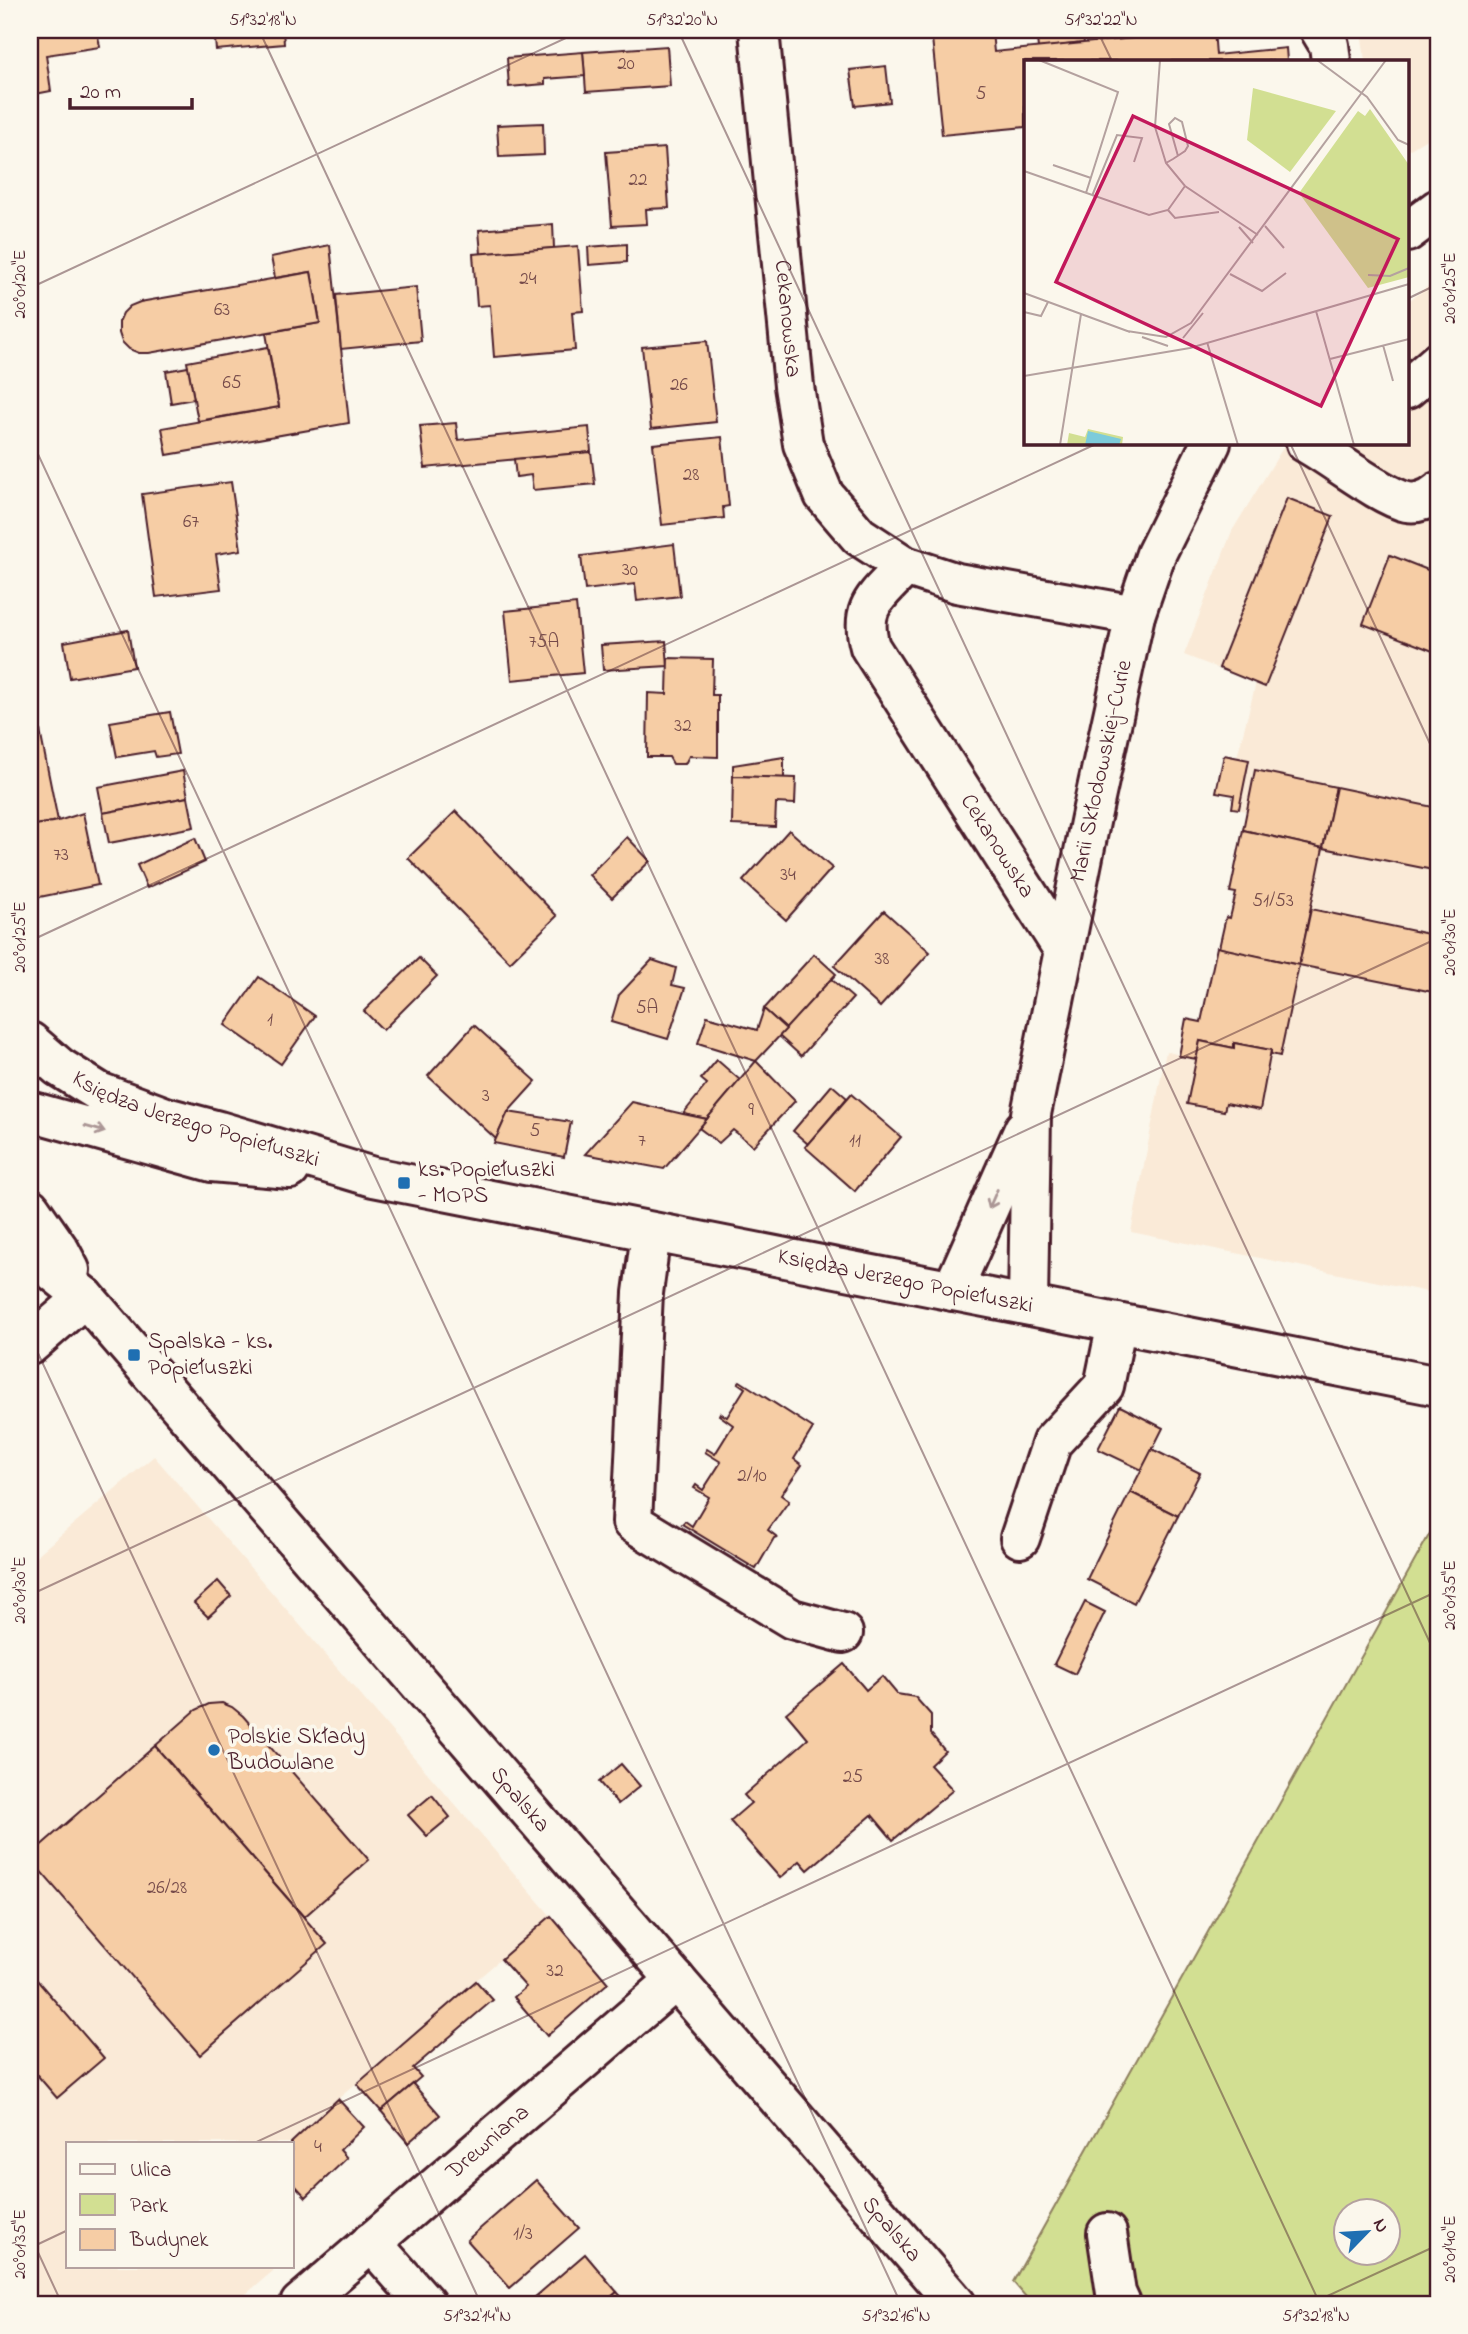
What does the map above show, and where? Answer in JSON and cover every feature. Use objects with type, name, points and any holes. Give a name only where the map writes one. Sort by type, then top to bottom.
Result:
[{"type":"street","name":"Cekanowska","points":[[759,30],[794,386],[803,444],[824,495],[859,536],[905,566],[957,583],[1135,615]]},
{"type":"street","points":[[1320,30],[1329,45],[1331,60]]},
{"type":"street","points":[[1408,231],[1438,209]]},
{"type":"street","points":[[1408,388],[1438,362]]},
{"type":"street","name":"Marii Skłodowskiej-Curie","points":[[1028,1305],[1031,1114],[1063,949],[1135,615],[1156,554],[1210,444]]},
{"type":"street","points":[[1326,447],[1391,496],[1409,502],[1430,499],[1438,492]]},
{"type":"street","name":"Cekanowska","points":[[905,566],[868,608],[865,628],[870,647],[1063,949]]},
{"type":"street","name":"Księdza Jerzego Popiełuszki","points":[[30,1042],[59,1068],[99,1092],[166,1117],[373,1177],[1438,1386]]},
{"type":"street","points":[[30,1048],[36,1074],[30,1100]]},
{"type":"street","name":"Księdza Jerzego Popiełuszki","points":[[30,1111],[212,1162],[373,1177]]},
{"type":"street","name":"Marii Skłodowskiej-Curie","points":[[952,1291],[1031,1114]]},
{"type":"street","name":"Spalska","points":[[30,1209],[60,1251],[85,1297]]},
{"type":"street","points":[[652,1233],[643,1293],[632,1522],[792,1619],[843,1633]]},
{"type":"street","name":"Spalska","points":[[30,1249],[45,1265],[85,1297],[956,2304]]},
{"type":"street","points":[[30,1345],[85,1297]]},
{"type":"street","points":[[1020,1538],[1052,1442],[1104,1386],[1117,1322]]},
{"type":"street","name":"Drewniana","points":[[300,2304],[676,1980]]},
{"type":"street","points":[[1107,2233],[1116,2293],[1121,2304]]},
{"type":"street","points":[[371,2242],[426,2304]]},
{"type":"shaded area","points":[[1361,30],[1438,30],[1438,132],[1408,150],[1408,60],[1365,60]]},
{"type":"shaded area","points":[[1438,279],[1438,1294],[1131,1232],[1166,1051],[1179,1055],[1186,1019],[1202,1022],[1217,947],[1220,947],[1226,917],[1230,917],[1235,894],[1230,892],[1246,811],[1232,808],[1234,795],[1216,792],[1224,755],[1237,757],[1256,683],[1184,655],[1232,531],[1285,444],[1408,444],[1408,301]]},
{"type":"shaded area","points":[[154,1456],[551,1916],[338,2099],[292,2142],[66,2142],[66,2268],[277,2268],[234,2304],[30,2304],[30,1561]]},
{"type":"green space","points":[[1438,1519],[1438,2304],[1032,2304],[1013,2282]]},
{"type":"building","points":[[30,30],[97,30],[100,47],[46,55],[51,91],[30,95]]},
{"type":"building","points":[[214,30],[283,30],[284,44],[216,50]]},
{"type":"building","points":[[1036,30],[1082,30],[1084,43],[1038,48]]},
{"type":"building","points":[[1214,30],[1216,55],[1286,48],[1287,60],[1024,60],[1024,127],[942,135],[932,38],[992,32],[994,52]]},
{"type":"building","points":[[667,46],[670,86],[586,92],[583,52]]},
{"type":"building","points":[[583,52],[585,76],[545,79],[545,84],[509,87],[507,58]]},
{"type":"building","points":[[886,66],[890,102],[855,106],[850,70]]},
{"type":"building","points":[[543,123],[544,155],[499,157],[497,125]]},
{"type":"building","points":[[665,148],[669,208],[646,209],[647,224],[612,226],[606,152]]},
{"type":"building","points":[[553,224],[554,248],[481,254],[479,230]]},
{"type":"building","points":[[627,244],[627,262],[589,265],[588,247]]},
{"type":"building","points":[[330,245],[349,423],[167,455],[162,428],[279,407],[266,333],[320,323],[311,272],[275,278],[271,257]]},
{"type":"building","points":[[578,246],[583,311],[572,312],[575,350],[494,357],[490,305],[477,306],[473,254]]},
{"type":"building","points":[[311,272],[320,323],[149,353],[129,349],[122,342],[119,322],[123,313],[140,302]]},
{"type":"building","points":[[416,287],[421,341],[341,349],[336,295]]},
{"type":"building","points":[[707,341],[716,422],[651,429],[642,347]]},
{"type":"building","points":[[268,347],[279,407],[198,421],[187,362]]},
{"type":"building","points":[[188,367],[194,399],[171,403],[166,371]]},
{"type":"building","points":[[456,423],[458,440],[589,427],[591,452],[425,468],[420,426]]},
{"type":"building","points":[[722,437],[729,506],[723,507],[724,518],[662,525],[653,444]]},
{"type":"building","points":[[591,452],[595,484],[533,490],[531,475],[516,477],[514,459]]},
{"type":"building","points":[[231,482],[241,550],[216,554],[221,589],[156,597],[142,494]]},
{"type":"building","points":[[1287,498],[1333,516],[1265,687],[1219,668]]},
{"type":"building","points":[[674,544],[680,596],[637,601],[635,584],[585,590],[581,556]]},
{"type":"building","points":[[1390,555],[1438,574],[1438,653],[1363,624]]},
{"type":"building","points":[[576,604],[583,673],[512,680],[505,611]]},
{"type":"building","points":[[128,630],[134,667],[70,678],[64,642]]},
{"type":"building","points":[[666,641],[668,666],[603,670],[601,645]]},
{"type":"building","points":[[668,658],[713,659],[712,695],[718,695],[718,757],[689,756],[685,764],[673,764],[669,757],[647,757],[648,693],[667,694]]},
{"type":"building","points":[[30,661],[41,736],[30,737]]},
{"type":"building","points":[[170,712],[178,754],[156,757],[154,751],[117,757],[110,722]]},
{"type":"building","points":[[41,736],[58,821],[30,826],[30,737]]},
{"type":"building","points":[[1224,755],[1249,760],[1239,809],[1232,808],[1234,795],[1216,792]]},
{"type":"building","points":[[784,757],[784,778],[733,776],[733,765]]},
{"type":"building","points":[[1255,770],[1336,787],[1323,848],[1243,830]]},
{"type":"building","points":[[183,771],[188,797],[103,813],[98,787]]},
{"type":"building","points":[[733,776],[796,778],[795,804],[776,803],[775,827],[732,825]]},
{"type":"building","points":[[1336,787],[1438,808],[1438,871],[1323,848]]},
{"type":"building","points":[[188,797],[194,827],[109,843],[103,813]]},
{"type":"building","points":[[456,811],[557,916],[510,962],[408,858]]},
{"type":"building","points":[[83,813],[98,885],[30,899],[30,826]]},
{"type":"building","points":[[789,830],[832,868],[786,920],[743,881]]},
{"type":"building","points":[[1243,830],[1323,848],[1299,965],[1219,948],[1226,917],[1230,918],[1236,893],[1230,892]]},
{"type":"building","points":[[627,837],[650,861],[612,898],[589,875]]},
{"type":"building","points":[[195,838],[205,862],[147,888],[137,865]]},
{"type":"building","points":[[1311,909],[1438,936],[1438,993],[1299,965]]},
{"type":"building","points":[[884,911],[930,952],[880,1007],[834,966]]},
{"type":"building","points":[[1217,947],[1299,965],[1280,1056],[1271,1054],[1271,1050],[1234,1043],[1234,1048],[1200,1041],[1197,1059],[1179,1056],[1186,1019],[1201,1022]]},
{"type":"building","points":[[814,954],[836,974],[786,1029],[764,1009]]},
{"type":"building","points":[[419,958],[437,976],[383,1030],[364,1011]]},
{"type":"building","points":[[652,960],[676,968],[672,985],[685,988],[668,1039],[611,1022],[619,995]]},
{"type":"building","points":[[259,977],[315,1016],[281,1064],[225,1025]]},
{"type":"building","points":[[831,979],[853,998],[801,1056],[779,1036]]},
{"type":"building","points":[[764,1009],[786,1029],[756,1061],[698,1043],[707,1016],[757,1030]]},
{"type":"building","points":[[474,1025],[536,1081],[508,1112],[496,1139],[428,1076]]},
{"type":"building","points":[[1200,1041],[1234,1048],[1234,1043],[1271,1050],[1260,1110],[1226,1103],[1224,1111],[1187,1104]]},
{"type":"building","points":[[717,1060],[740,1080],[707,1119],[683,1114],[707,1084],[701,1079]]},
{"type":"building","points":[[756,1061],[795,1101],[753,1146],[733,1130],[719,1143],[699,1128]]},
{"type":"building","points":[[832,1085],[847,1098],[808,1144],[793,1131]]},
{"type":"building","points":[[851,1094],[901,1137],[855,1191],[805,1147]]},
{"type":"building","points":[[632,1102],[707,1119],[664,1169],[585,1154]]},
{"type":"building","points":[[508,1112],[571,1122],[564,1157],[494,1143]]},
{"type":"building","points":[[740,1381],[813,1428],[794,1459],[802,1465],[781,1495],[789,1501],[768,1530],[777,1537],[756,1569],[682,1524],[685,1521],[692,1526],[709,1497],[694,1488],[696,1485],[703,1490],[721,1462],[705,1452],[707,1449],[715,1454],[733,1425],[719,1415],[720,1413],[727,1417],[745,1388],[738,1383]]},
{"type":"building","points":[[1120,1406],[1163,1428],[1142,1470],[1098,1449]]},
{"type":"building","points":[[1152,1449],[1200,1473],[1178,1516],[1130,1492]]},
{"type":"building","points":[[1130,1492],[1178,1516],[1134,1603],[1087,1579]]},
{"type":"building","points":[[218,1581],[231,1596],[208,1617],[194,1603]]},
{"type":"building","points":[[1085,1602],[1105,1612],[1075,1674],[1054,1664]]},
{"type":"building","points":[[844,1664],[866,1690],[882,1676],[897,1694],[915,1697],[931,1715],[931,1734],[945,1751],[930,1765],[953,1790],[893,1840],[872,1815],[808,1870],[800,1861],[780,1878],[730,1821],[751,1803],[744,1795],[808,1739],[786,1713]]},
{"type":"building","points":[[222,1703],[243,1716],[369,1860],[304,1917],[155,1746],[196,1710],[209,1704]]},
{"type":"building","points":[[155,1746],[327,1944],[200,2055],[30,1859],[30,1855]]},
{"type":"building","points":[[621,1764],[640,1786],[618,1804],[599,1782]]},
{"type":"building","points":[[432,1795],[450,1817],[427,1836],[408,1815]]},
{"type":"building","points":[[551,1916],[608,1983],[547,2036],[514,1997],[526,1987],[501,1959]]},
{"type":"building","points":[[30,1972],[104,2058],[57,2098],[32,2069],[30,2072]]},
{"type":"building","points":[[476,1981],[493,2000],[413,2068],[421,2077],[381,2111],[357,2084]]},
{"type":"building","points":[[413,2084],[440,2115],[408,2143],[381,2111]]},
{"type":"building","points":[[338,2099],[364,2127],[340,2150],[347,2158],[306,2197],[294,2184],[292,2142]]},
{"type":"building","points":[[536,2180],[579,2228],[510,2288],[467,2240]]},
{"type":"building","points":[[585,2254],[617,2292],[603,2304],[527,2304]]},
{"type":"building","points":[[617,2292],[628,2304],[603,2304]]},
{"type":"place","name":"ks. Popiełuszki - MOPS","points":[[404,1183]]},
{"type":"place","name":"Spalska - ks. Popiełuszki","points":[[134,1355]]},
{"type":"place","name":"Polskie Składy Budowlane","points":[[214,1750]]}]
